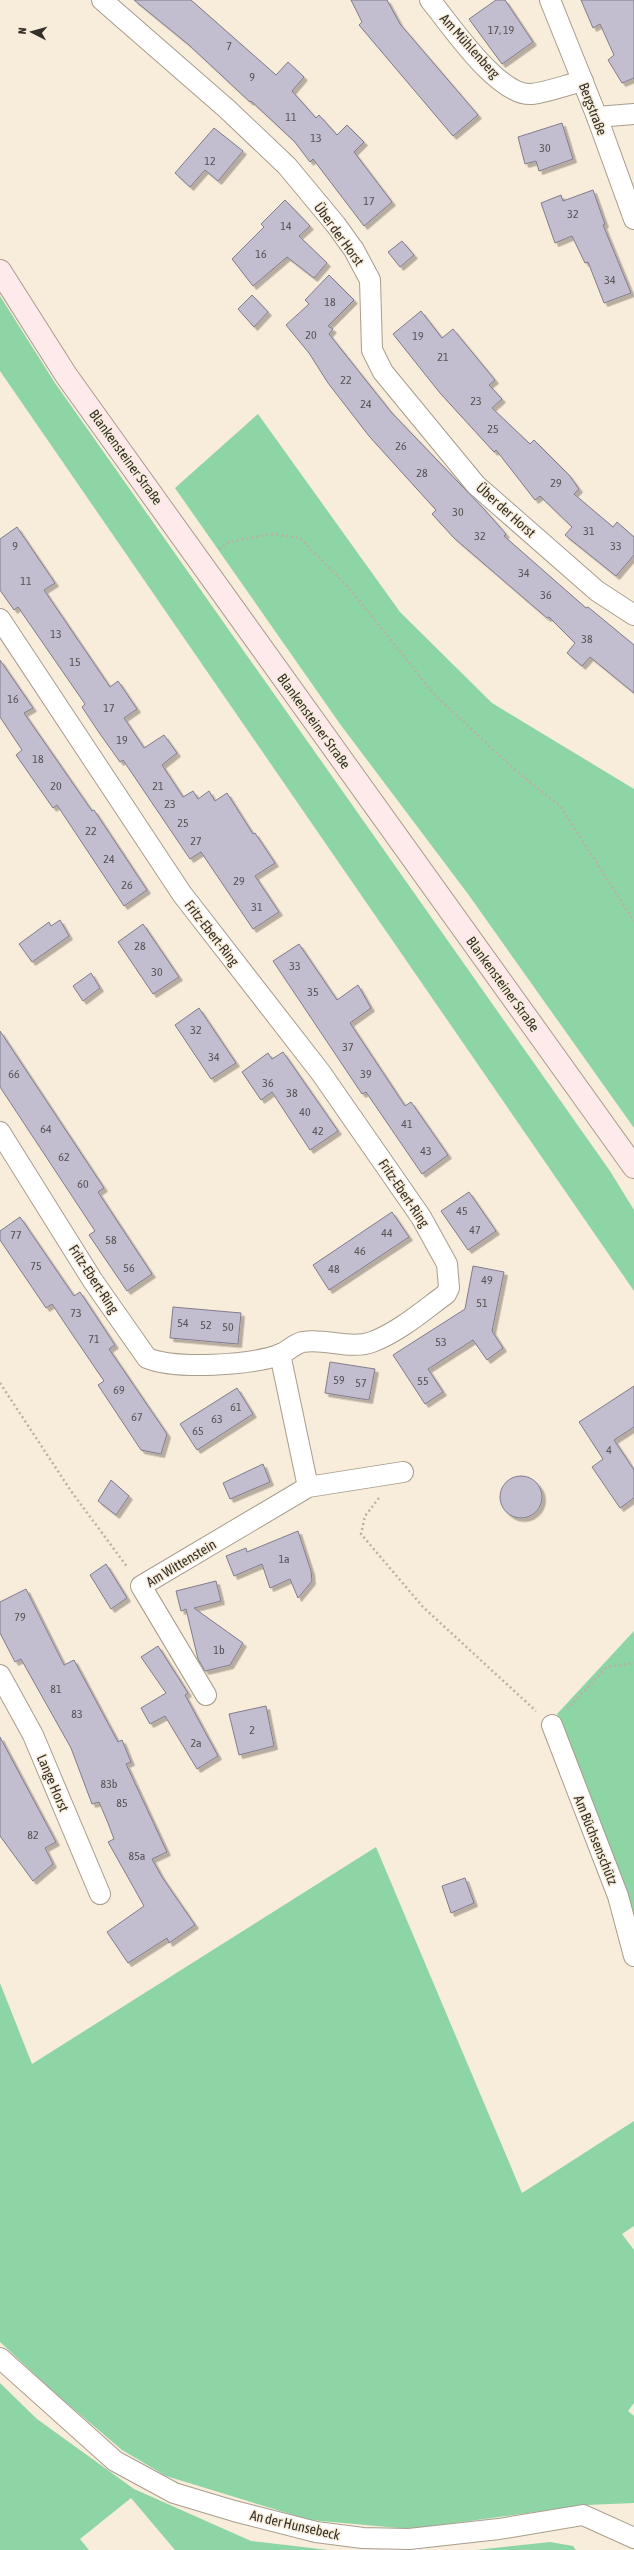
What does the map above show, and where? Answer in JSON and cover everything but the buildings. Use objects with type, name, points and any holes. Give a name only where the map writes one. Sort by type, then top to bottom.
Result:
[{"type":"main road","name":"Blankensteiner Straße","points":[[0,271],[66,375],[201,561],[634,1167]]},
{"type":"street","name":"Über der Horst","points":[[102,0],[227,109],[287,166],[336,225],[354,250],[370,280],[372,350],[384,372],[476,485],[597,591],[634,615]]},
{"type":"street","name":"Am Mühlenberg","points":[[430,0],[489,72],[512,90],[530,94],[583,81]]},
{"type":"street","name":"Bergstraße","points":[[550,0],[597,116],[634,220]]},
{"type":"street","points":[[597,116],[634,114]]},
{"type":"street","name":"Fritz-Ebert-Ring","points":[[0,619],[182,894],[321,1073],[421,1217],[447,1264],[449,1288],[446,1294],[414,1318],[380,1338],[366,1343],[302,1342],[280,1354],[250,1362],[206,1364],[161,1363],[147,1358],[94,1281],[0,1132]]},
{"type":"street","points":[[280,1354],[308,1487]]},
{"type":"street","name":"Am Wittenstein","points":[[206,1695],[141,1586],[308,1487],[403,1472]]},
{"type":"street","name":"Lange Horst","points":[[0,1675],[33,1734],[100,1894]]},
{"type":"street","name":"Am Büchsenschütz","points":[[552,1725],[618,1896],[634,1956]]},
{"type":"street","name":"An der Hunsebeck","points":[[0,2358],[115,2461],[174,2493],[234,2511],[316,2532],[363,2538],[409,2539],[499,2529],[583,2515],[634,2538]]},
{"type":"path","points":[[201,561],[229,542],[272,534],[300,538],[350,589],[434,694],[514,770],[562,807],[634,921]]},
{"type":"path","points":[[0,1383],[71,1490],[141,1586]]},
{"type":"path","points":[[377,1501],[365,1516],[361,1534],[375,1552],[386,1562],[423,1607],[495,1676],[552,1725],[607,1667],[634,1663]]},
{"type":"green space","points":[[0,296],[55,383],[610,1171],[634,1210],[634,1291],[0,371]]},
{"type":"green space","points":[[258,414],[400,612],[492,703],[634,789],[634,1128],[468,894],[340,724],[175,488]]},
{"type":"green space","points":[[634,1631],[634,1927],[624,1887],[557,1714]]},
{"type":"green space","points":[[376,1847],[522,2193],[634,2121],[634,2226],[622,2234],[634,2250],[634,2403],[628,2411],[634,2416],[634,2503],[587,2505],[410,2529],[310,2520],[166,2476],[122,2450],[56,2394],[0,2342],[0,1983],[32,2064]]},
{"type":"green space","points":[[0,2383],[37,2419],[134,2489],[251,2541],[328,2550],[175,2550],[131,2498],[80,2539],[89,2550],[0,2550]]},
{"type":"green space","points":[[550,2542],[573,2546],[576,2550],[476,2550]]}]
